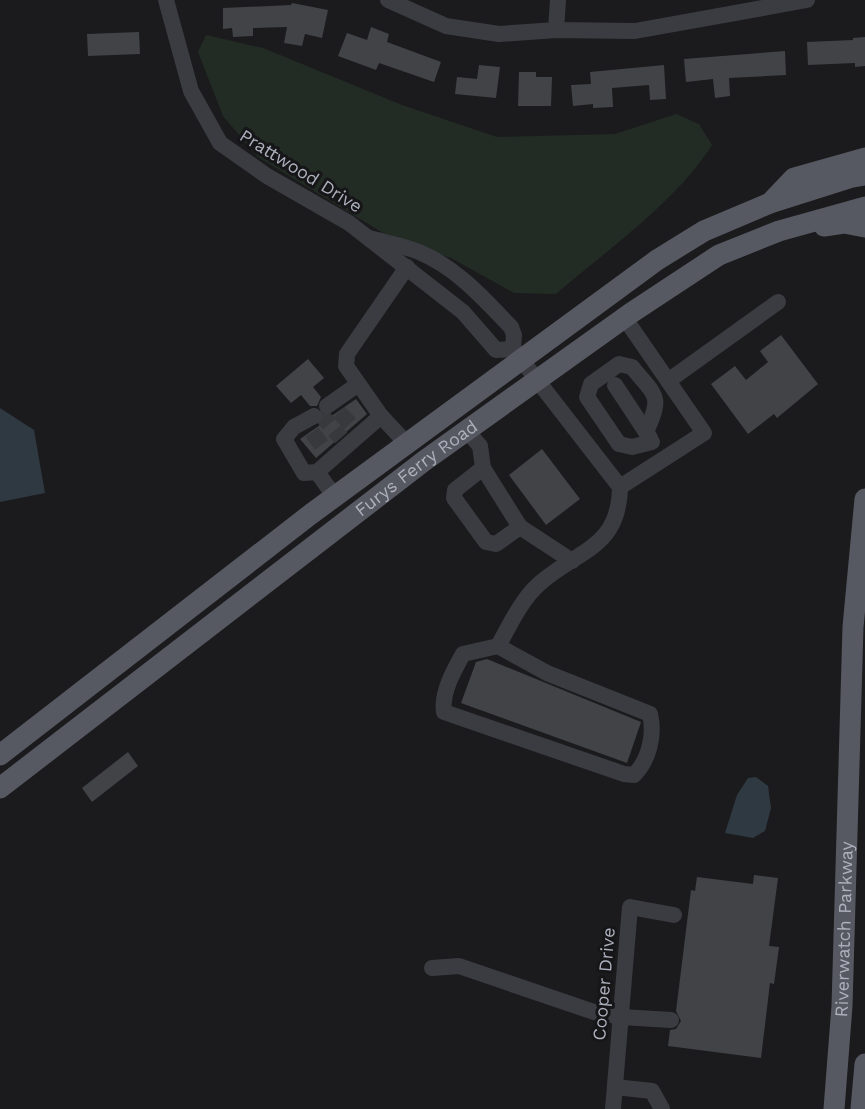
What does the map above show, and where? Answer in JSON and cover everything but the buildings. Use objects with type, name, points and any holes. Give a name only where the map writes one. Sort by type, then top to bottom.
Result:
[{"type":"main road","points":[[770,203],[794,178],[865,158]]},
{"type":"main road","name":"Furys Ferry Road","points":[[0,756],[407,444],[517,354],[704,231],[770,203],[865,175]]},
{"type":"main road","name":"Furys Ferry Road","points":[[0,788],[467,431],[539,381],[624,317],[719,255],[779,231],[865,207]]},
{"type":"main road","points":[[779,231],[844,223],[865,226]]},
{"type":"main road","name":"Riverwatch Parkway","points":[[834,1109],[842,1006],[850,807],[853,627],[865,499]]},
{"type":"main road","points":[[861,1109],[865,1065]]},
{"type":"street","name":"Prattwood Drive","points":[[166,0],[191,91],[220,143],[267,176],[349,223],[463,312],[496,350],[517,354]]},
{"type":"street","points":[[388,0],[446,26],[499,34],[556,30],[635,31],[807,0]]},
{"type":"street","points":[[556,30],[558,0]]},
{"type":"street","name":"Prattwood Drive","points":[[369,238],[418,251],[447,267],[475,288],[511,327],[517,354],[620,487]]},
{"type":"street","points":[[407,267],[346,354],[346,366],[357,385],[407,444]]},
{"type":"street","points":[[668,381],[778,302]]},
{"type":"street","points":[[498,646],[548,673],[650,714],[654,730],[642,767],[634,775],[624,774],[444,712],[443,704],[451,677],[463,654],[498,646],[521,606],[539,584],[604,538],[619,509],[620,487],[704,433],[624,317]]},
{"type":"street","points":[[619,364],[632,366],[656,397],[657,406],[649,437],[632,447],[619,444],[587,398],[591,384],[619,364]]},
{"type":"street","points":[[317,472],[304,473],[284,439],[294,427],[321,415],[357,385]]},
{"type":"street","points":[[615,385],[665,458]]},
{"type":"street","points":[[317,472],[329,455],[381,416]]},
{"type":"street","points":[[467,431],[480,446],[483,468],[520,527],[572,561]]},
{"type":"street","points":[[483,468],[455,490],[454,498],[486,542],[496,544],[520,527]]},
{"type":"street","points":[[317,472],[335,497]]},
{"type":"street","name":"Cooper Drive","points":[[613,1109],[630,907],[674,915]]},
{"type":"street","points":[[432,968],[459,966],[594,1012],[621,1017],[671,1020]]},
{"type":"street","points":[[615,1087],[652,1091],[662,1109]]},
{"type":"shaded area","points":[[206,35],[263,48],[402,105],[497,137],[615,134],[676,114],[699,124],[712,145],[680,186],[660,206],[556,294],[514,293],[451,258],[393,239],[258,157],[223,116],[198,52]]},
{"type":"shaded area","points":[[0,408],[34,430],[45,493],[0,502]]},
{"type":"shaded area","points":[[756,777],[768,786],[771,808],[765,831],[753,838],[725,833],[737,795],[748,778]]},
{"type":"tunnel","points":[[319,412],[341,438]]},
{"type":"tunnel","points":[[339,412],[355,429]]},
{"type":"tunnel","points":[[312,432],[326,451]]}]
